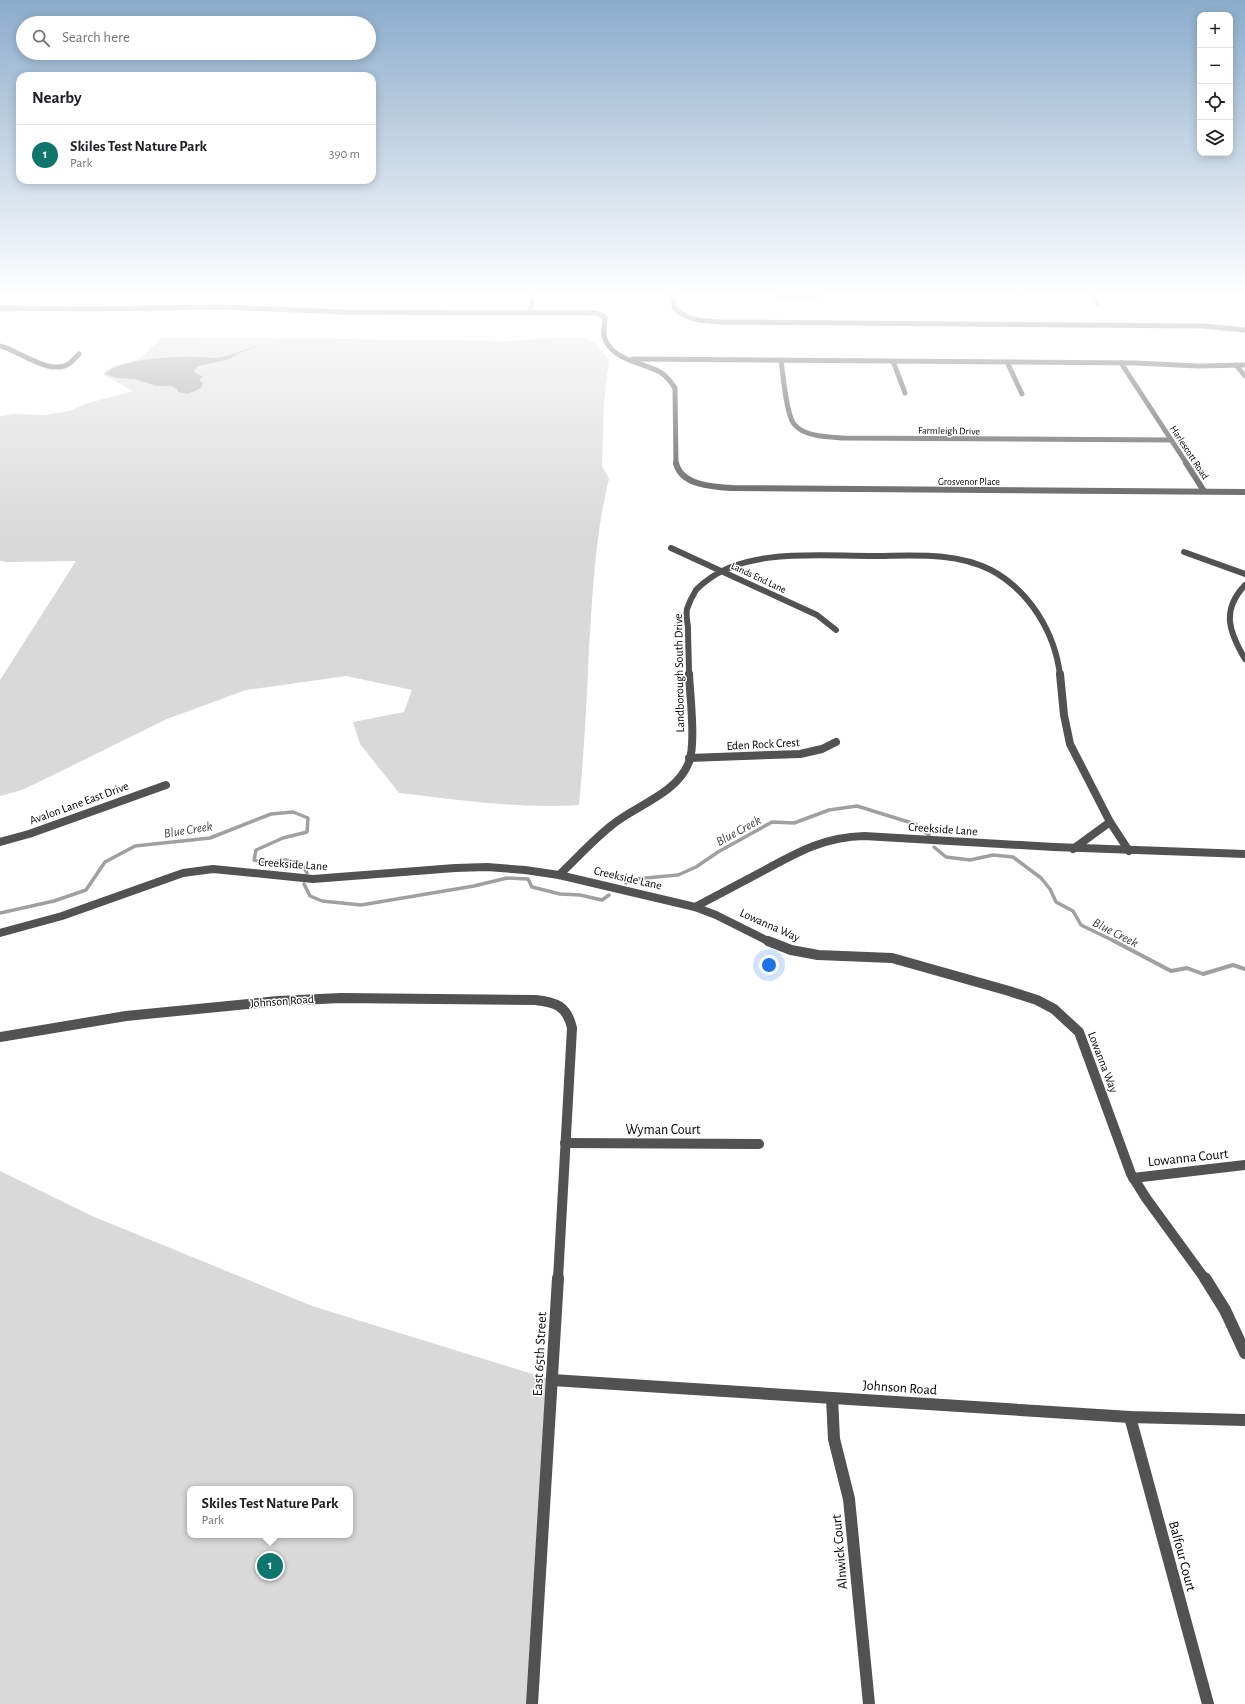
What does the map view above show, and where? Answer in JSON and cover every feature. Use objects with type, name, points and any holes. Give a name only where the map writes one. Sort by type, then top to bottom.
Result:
[{"type":"street","name":"Grosvenor Place","points":[[665,376],[674,385],[676,465],[679,471],[694,481],[712,486],[733,488],[1245,492]]},
{"type":"street","name":"Farmleigh Drive","points":[[784,376],[791,419],[800,428],[821,435],[844,438],[1171,440]]},
{"type":"street","points":[[898,376],[905,393]]},
{"type":"street","points":[[1013,376],[1022,394]]},
{"type":"street","name":"Harlescott Road","points":[[1129,376],[1204,491]]},
{"type":"street","name":"Lands End Lane","points":[[671,548],[817,615],[836,630]]},
{"type":"street","points":[[1184,552],[1245,574]]},
{"type":"street","name":"Landborough South Drive","points":[[559,875],[614,823],[669,787],[683,772],[692,748],[688,609],[691,598],[698,588],[722,571],[746,562],[775,557],[937,556],[969,562],[998,574],[1022,594],[1041,618],[1048,631],[1056,651],[1066,730],[1070,744],[1110,822],[1129,851]]},
{"type":"street","points":[[1245,585],[1235,597],[1229,618],[1232,634],[1245,659]]},
{"type":"street","name":"Eden Rock Crest","points":[[689,758],[800,754],[822,749],[836,742]]},
{"type":"street","name":"Avalon Lane East Drive","points":[[0,842],[29,834],[166,785]]},
{"type":"street","points":[[1073,849],[1110,822]]},
{"type":"street","name":"Creekside Lane","points":[[0,933],[62,916],[183,873],[198,870],[218,869],[313,879],[477,867],[518,869],[559,875],[695,907],[806,848],[824,841],[838,838],[864,836],[1073,849],[1245,854]]},
{"type":"street","name":"Lowanna Way","points":[[695,907],[716,915],[772,943],[791,950],[818,955],[876,956],[898,960],[1020,994],[1054,1009],[1076,1028],[1083,1041],[1128,1168],[1133,1178],[1207,1281],[1225,1310],[1245,1352]]},
{"type":"street","name":"Johnson Road","points":[[0,1037],[126,1016],[303,999],[539,1000],[554,1003],[564,1008]]},
{"type":"street","name":"East 65th Street","points":[[532,1704],[572,1028],[571,1018],[564,1008]]},
{"type":"street","name":"Wyman Court","points":[[565,1143],[760,1144]]},
{"type":"street","name":"Lowanna Court","points":[[1133,1178],[1245,1165]]},
{"type":"street","name":"Johnson Road","points":[[552,1380],[1130,1417],[1245,1420]]},
{"type":"street","name":"Alnwick Court","points":[[832,1398],[834,1439],[849,1499],[869,1704]]},
{"type":"street","name":"Balfour Court","points":[[1130,1417],[1208,1704]]},
{"type":"shaded area","points":[[106,376],[607,376],[604,401],[602,466],[609,479],[604,500],[595,563],[579,805],[512,805],[399,793],[360,744],[353,722],[404,712],[412,690],[346,676],[246,690],[167,719],[22,790],[0,796],[0,680],[76,561],[0,561],[0,416],[14,414],[44,415],[70,411],[85,404],[133,391]]},
{"type":"shaded area","points":[[109,376],[200,376],[203,377],[199,380],[203,383],[201,388],[188,394],[178,392],[177,389],[172,386],[156,386],[135,379],[118,378]]},
{"type":"shaded area","points":[[0,1171],[92,1216],[312,1306],[552,1380],[532,1704],[0,1704]]},
{"type":"waterway","name":"Blue Creek","points":[[626,883],[635,879],[678,875],[696,867],[718,852],[772,822],[794,823],[829,810],[857,806],[915,824],[929,835]]},
{"type":"waterway","name":"Blue Creek","points":[[0,913],[54,901],[86,890],[105,862],[135,846],[210,838],[271,814],[293,812],[308,818],[307,832],[283,838],[256,850],[254,860],[266,863],[286,860],[302,864],[307,873]]},
{"type":"waterway","name":"Blue Creek","points":[[934,847],[946,857],[970,860],[993,855],[1013,857],[1041,878],[1050,889],[1056,902],[1073,911],[1081,925],[1115,941]]},
{"type":"waterway","name":"Blue Creek","points":[[304,884],[310,896],[322,901],[361,905],[474,886],[507,878],[528,879],[532,887],[560,894],[580,895],[602,900],[609,895]]},
{"type":"waterway","name":"Blue Creek","points":[[1115,941],[1171,971],[1187,968],[1203,974],[1233,965],[1245,969]]},
{"type":"place","name":"Skiles Test Nature Park","points":[[270,1566]]}]
